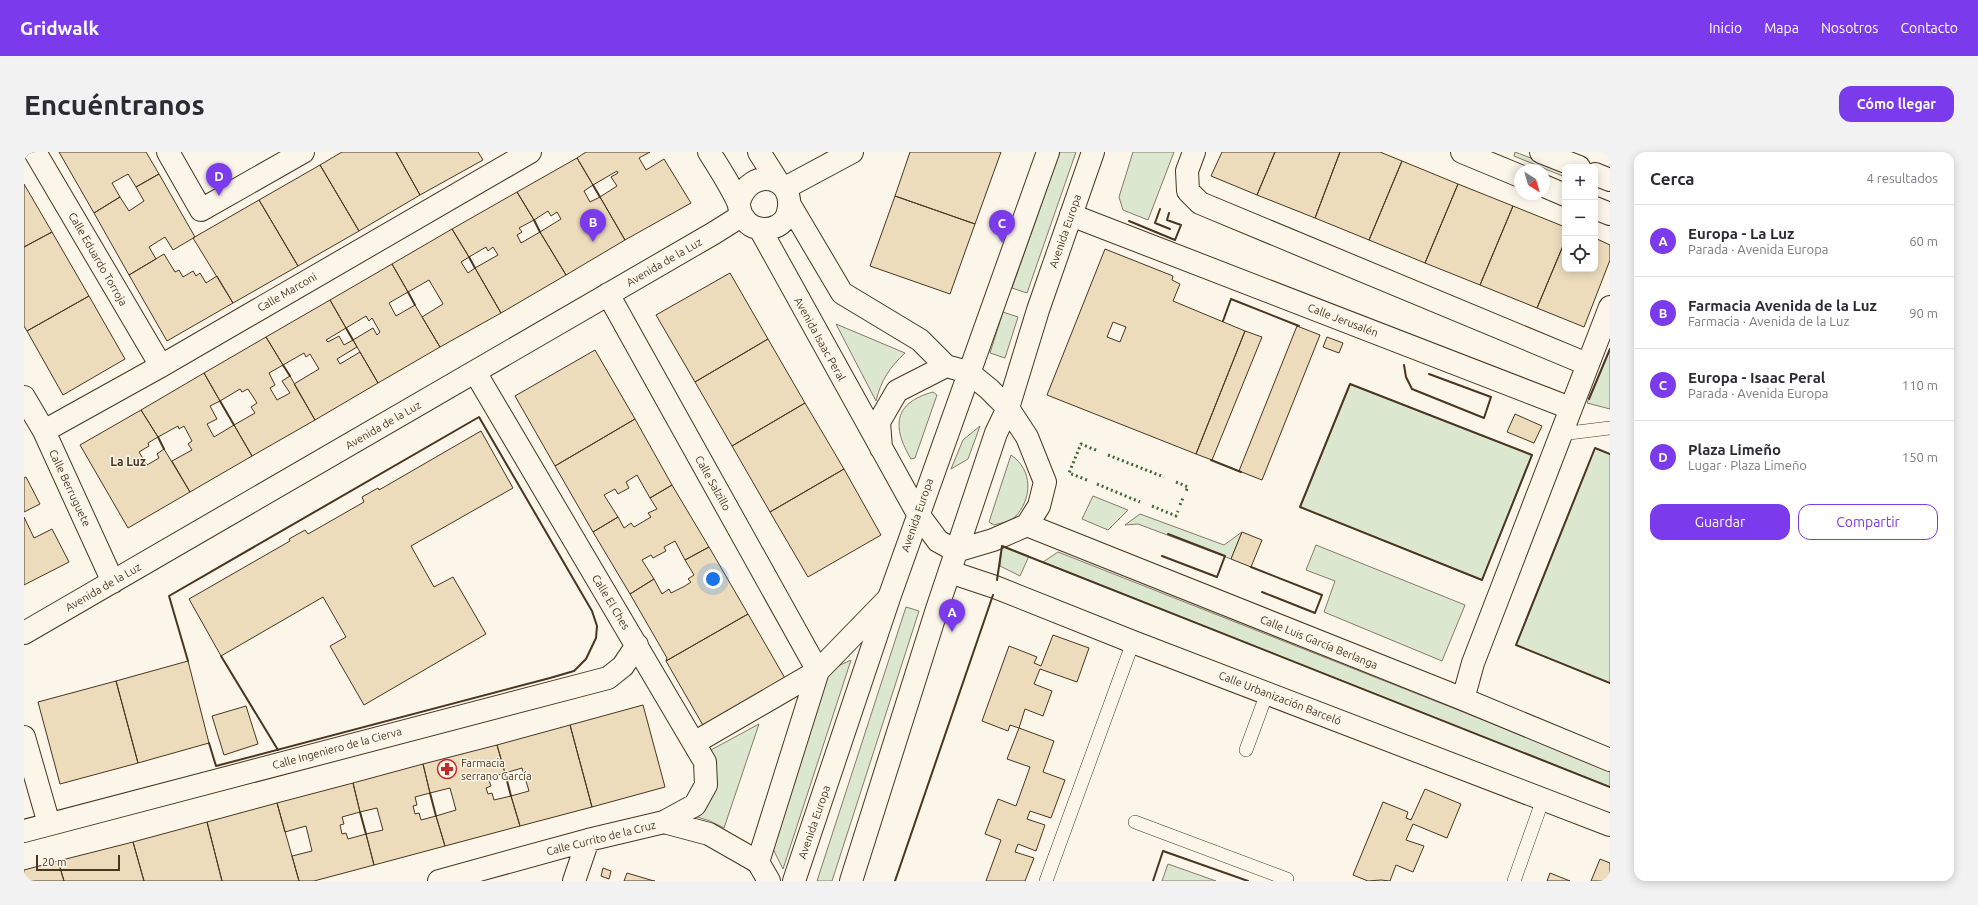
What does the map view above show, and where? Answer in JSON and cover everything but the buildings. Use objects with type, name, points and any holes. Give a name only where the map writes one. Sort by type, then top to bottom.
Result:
[{"type":"street","name":"Calle Eduardo Torroja","points":[[35,152],[161,366]]},
{"type":"street","points":[[168,152],[201,210],[303,152]]},
{"type":"street","points":[[709,152],[740,209],[749,225],[760,229],[771,229],[780,224],[787,216],[784,192],[768,178],[757,179],[748,184],[742,192],[740,209]]},
{"type":"street","points":[[759,152],[784,192],[842,293],[920,340],[946,366],[968,372],[989,389],[1008,408],[1026,437],[1045,482],[1040,506],[1028,526],[993,540],[956,551]]},
{"type":"street","points":[[784,192],[852,152]]},
{"type":"street","name":"Avenida Europa","points":[[794,881],[888,600],[968,372],[1048,152]]},
{"type":"street","name":"Avenida Europa","points":[[851,881],[956,551],[996,433],[1008,408],[1038,310],[1093,152]]},
{"type":"street","points":[[1194,152],[1187,171],[1188,191],[1200,203],[1587,364]]},
{"type":"street","points":[[1462,152],[1514,174]]},
{"type":"street","points":[[1541,152],[1571,164]]},
{"type":"street","name":"Calle Marconi","points":[[44,431],[161,366],[518,155]]},
{"type":"street","points":[[1598,175],[1610,180]]},
{"type":"street","points":[[1550,189],[1562,194]]},
{"type":"street","name":"Avenida de la Luz","points":[[24,633],[608,294],[740,209]]},
{"type":"street","points":[[1598,209],[1610,214]]},
{"type":"street","name":"Calle Jerusalén","points":[[1071,214],[1570,408]]},
{"type":"street","name":"Avenida Isaac Peral","points":[[760,229],[918,514],[938,541],[956,551]]},
{"type":"street","name":"Calle Salzillo","points":[[608,294],[818,671]]},
{"type":"street","points":[[1463,699],[1473,663],[1610,307]]},
{"type":"street","points":[[881,448],[879,422],[897,391],[946,366]]},
{"type":"street","name":"Calle El Ches","points":[[475,372],[705,762],[706,785],[695,805],[664,822]]},
{"type":"street","name":"Calle Berruguete","points":[[24,397],[44,431],[113,582]]},
{"type":"street","name":"Calle Luis García Berlanga","points":[[1028,526],[1463,699],[1610,760]]},
{"type":"street","name":"Calle Urbanización Barceló","points":[[950,572],[995,587],[1133,642],[1610,825]]},
{"type":"street","points":[[694,743],[818,671],[888,600]]},
{"type":"street","name":"Calle Ingeniero de la Cierva","points":[[24,831],[608,678],[623,666],[637,645]]},
{"type":"street","points":[[769,881],[758,862],[818,671]]},
{"type":"street","points":[[24,737],[49,824]]},
{"type":"street","name":"Calle Currito de la Cruz","points":[[439,881],[588,840],[664,822],[709,834],[758,862]]},
{"type":"street","points":[[574,881],[588,840]]},
{"type":"lane","points":[[1561,434],[1610,428]]},
{"type":"lane","points":[[1046,881],[1133,642]]},
{"type":"lane","points":[[1246,750],[1267,693]]},
{"type":"lane","points":[[1514,881],[1543,799]]},
{"type":"lane","points":[[1135,822],[1287,879]]},
{"type":"green space","points":[[1060,152],[1076,152],[1027,293],[1012,288]]},
{"type":"green space","points":[[1133,152],[1174,152],[1148,220],[1123,210],[1119,197]]},
{"type":"green space","points":[[1515,152],[1547,164],[1533,164],[1514,156]]},
{"type":"green space","points":[[1550,165],[1562,170],[1562,176],[1550,171]]},
{"type":"green space","points":[[1003,312],[1018,317],[1005,358],[990,353]]},
{"type":"green space","points":[[836,324],[905,353],[887,374],[876,401]]},
{"type":"green space","points":[[1610,349],[1610,409],[1587,403]]},
{"type":"green space","points":[[1350,384],[1532,455],[1482,580],[1300,507]]},
{"type":"green space","points":[[933,392],[937,395],[915,458],[911,459],[901,437],[899,427],[900,418],[903,410],[910,403]]},
{"type":"green space","points":[[980,426],[968,459],[951,469],[963,440]]},
{"type":"green space","points":[[1595,448],[1610,454],[1610,683],[1516,645]]},
{"type":"green space","points":[[1011,455],[1018,461],[1027,477],[1027,494],[1025,502],[1014,518],[994,525],[989,522]]},
{"type":"green space","points":[[1093,496],[1128,510],[1108,530],[1082,519]]},
{"type":"green space","points":[[1140,514],[1224,545],[1242,532],[1231,559],[1138,524],[1125,525]]},
{"type":"green space","points":[[1316,545],[1465,605],[1442,661],[1324,612],[1335,581],[1306,570]]},
{"type":"green space","points":[[1002,546],[1029,556],[1020,576],[1000,566]]},
{"type":"green space","points":[[1058,552],[1610,770],[1610,787],[1043,562]]},
{"type":"green space","points":[[906,607],[919,611],[832,881],[817,881]]},
{"type":"green space","points":[[851,660],[783,869],[772,847],[825,679],[836,667]]},
{"type":"green space","points":[[759,724],[724,828],[710,821],[691,815],[709,751]]},
{"type":"green space","points":[[1168,864],[1216,881],[1162,881]]},
{"type":"hedge","points":[[1087,480],[1069,473],[1081,444],[1098,451]]},
{"type":"hedge","points":[[1108,455],[1164,477]]},
{"type":"hedge","points":[[1176,482],[1188,487],[1186,491]]},
{"type":"hedge","points":[[1097,484],[1140,502]]},
{"type":"hedge","points":[[1180,505],[1183,498]]},
{"type":"hedge","points":[[1152,506],[1176,516],[1178,511]]},
{"type":"wall","points":[[593,185],[600,197]]},
{"type":"wall","points":[[1160,209],[1155,223],[1170,229]]},
{"type":"wall","points":[[1129,221],[1175,240],[1181,225],[1167,220],[1169,213]]},
{"type":"wall","points":[[534,220],[540,232]]},
{"type":"wall","points":[[469,257],[475,268]]},
{"type":"wall","points":[[408,292],[415,305]]},
{"type":"wall","points":[[1223,321],[1231,299],[1299,326]]},
{"type":"wall","points":[[346,328],[353,340]]},
{"type":"wall","points":[[1589,399],[1610,349]]},
{"type":"wall","points":[[283,365],[290,376]]},
{"type":"wall","points":[[1404,365],[1406,377],[1412,389],[1484,418],[1491,397],[1429,374]]},
{"type":"wall","points":[[1350,384],[1532,455],[1482,580],[1300,507],[1350,384]]},
{"type":"wall","points":[[220,401],[234,425]]},
{"type":"wall","points":[[188,661],[169,596],[479,417],[592,611],[597,626],[596,638],[586,659],[574,671],[216,766],[209,743]]},
{"type":"wall","points":[[158,437],[164,449]]},
{"type":"wall","points":[[1610,454],[1595,448],[1516,645],[1610,683]]},
{"type":"wall","points":[[1211,460],[1241,472]]},
{"type":"wall","points":[[1162,556],[1217,577],[1225,556],[1168,534]]},
{"type":"wall","points":[[997,580],[1002,546],[1610,787]]},
{"type":"wall","points":[[1251,567],[1322,595],[1315,613],[1262,592]]},
{"type":"wall","points":[[895,881],[993,595]]},
{"type":"wall","points":[[221,656],[278,750]]},
{"type":"wall","points":[[505,773],[511,796]]},
{"type":"wall","points":[[430,793],[436,816]]},
{"type":"wall","points":[[360,812],[366,834]]},
{"type":"wall","points":[[1153,881],[1163,851],[1248,881]]},
{"type":"place","name":"Plaza Limeño","points":[[219,196]]},
{"type":"place","name":"Farmacia Avenida de la Luz","points":[[593,242]]},
{"type":"place","name":"Europa - Isaac Peral","points":[[1002,243]]},
{"type":"place","name":"Europa - La Luz","points":[[952,632]]},
{"type":"place","name":"Farmacia serrano García","points":[[447,769]]},
{"type":"district","name":"La Luz","points":[[128,461]]}]
